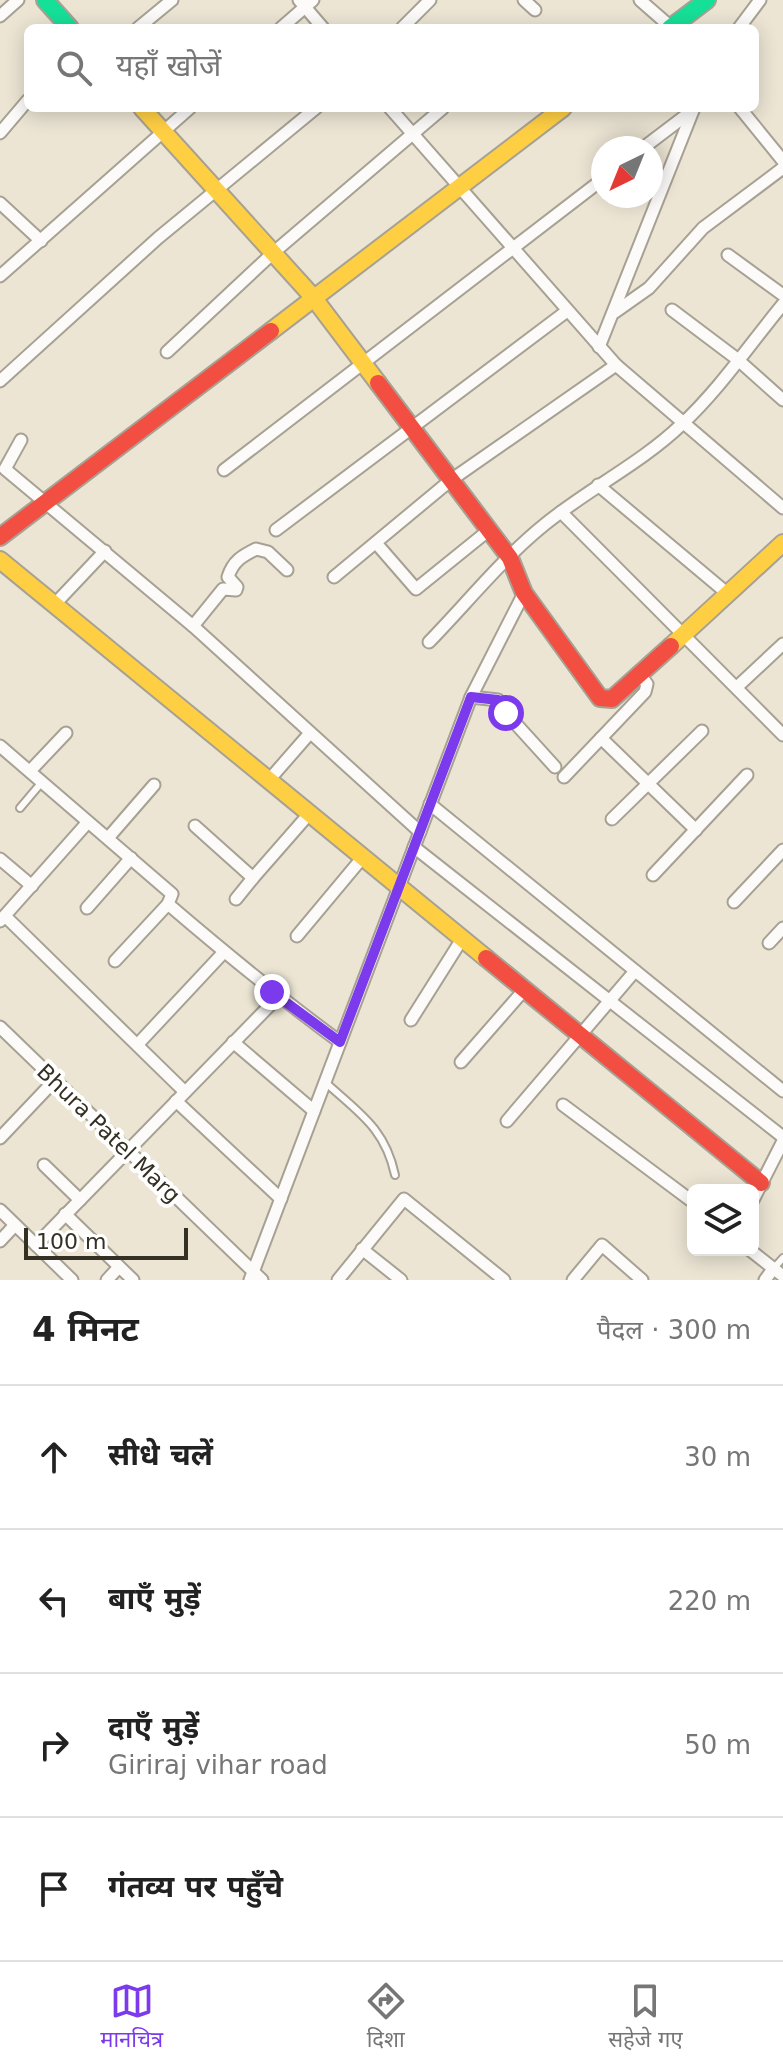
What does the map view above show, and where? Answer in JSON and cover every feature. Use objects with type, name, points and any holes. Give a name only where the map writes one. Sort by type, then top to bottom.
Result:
[{"type":"street","points":[[0,16],[18,0]]},
{"type":"street","points":[[45,0],[66,24]]},
{"type":"street","points":[[143,24],[172,0]]},
{"type":"street","points":[[406,24],[430,0]]},
{"type":"street","points":[[524,0],[535,10]]},
{"type":"street","points":[[640,0],[667,24]]},
{"type":"street","points":[[676,24],[706,0]]},
{"type":"street","points":[[742,24],[760,0]]},
{"type":"street","points":[[285,24],[306,2],[320,24]]},
{"type":"street","points":[[0,133],[24,105]]},
{"type":"street","points":[[146,112],[313,297],[510,558],[524,593],[600,698],[612,699],[783,543]]},
{"type":"street","points":[[0,276],[185,112]]},
{"type":"street","points":[[0,381],[158,238],[311,112]]},
{"type":"street","points":[[394,112],[616,365],[783,508]]},
{"type":"street","points":[[167,352],[273,253],[438,112]]},
{"type":"street","points":[[0,537],[558,112]]},
{"type":"street","points":[[659,136],[690,112]]},
{"type":"street","points":[[599,347],[693,112]]},
{"type":"street","points":[[743,112],[783,161]]},
{"type":"street","points":[[615,312],[649,288],[703,228],[783,168]]},
{"type":"street","points":[[224,470],[591,188]]},
{"type":"street","points":[[0,203],[41,241]]},
{"type":"street","points":[[728,255],[783,295]]},
{"type":"street","points":[[429,642],[510,558],[561,512],[653,450],[684,423],[783,304]]},
{"type":"street","points":[[672,310],[737,359],[783,400]]},
{"type":"street","points":[[276,530],[567,311]]},
{"type":"street","points":[[334,577],[451,480],[616,365]]},
{"type":"street","points":[[21,440],[5,469],[193,626],[420,832]]},
{"type":"street","points":[[598,485],[728,594]]},
{"type":"street","points":[[561,512],[783,735]]},
{"type":"street","points":[[376,543],[416,589],[489,530]]},
{"type":"street","points":[[193,626],[223,589],[236,590],[237,587],[228,577],[231,567],[241,556],[256,549],[268,552],[287,570]]},
{"type":"street","points":[[54,605],[105,551]]},
{"type":"street","points":[[0,560],[398,889],[761,1183]]},
{"type":"street","points":[[255,1278],[281,1199],[471,697],[524,593]]},
{"type":"street","points":[[737,687],[783,644]]},
{"type":"street","points":[[564,777],[645,692],[647,684],[640,675]]},
{"type":"street","points":[[471,697],[498,700],[555,767]]},
{"type":"street","points":[[612,819],[702,731]]},
{"type":"street","points":[[30,771],[66,733]]},
{"type":"street","points":[[269,780],[310,733]]},
{"type":"street","points":[[601,738],[696,830]]},
{"type":"street","points":[[1,749],[172,894],[168,904],[115,961]]},
{"type":"street","points":[[653,875],[747,775]]},
{"type":"street","points":[[108,838],[154,785]]},
{"type":"street","points":[[430,804],[783,1091]]},
{"type":"street","points":[[236,899],[309,814]]},
{"type":"street","points":[[88,822],[2,919],[138,1044],[185,1092]]},
{"type":"street","points":[[195,826],[253,878]]},
{"type":"street","points":[[414,847],[783,1139],[778,1163],[759,1187]]},
{"type":"street","points":[[734,902],[783,850]]},
{"type":"street","points":[[297,936],[363,857]]},
{"type":"street","points":[[87,908],[131,858]]},
{"type":"street","points":[[0,859],[32,886]]},
{"type":"street","points":[[168,904],[278,997],[340,1042]]},
{"type":"street","points":[[769,943],[783,928]]},
{"type":"street","points":[[411,1020],[462,939]]},
{"type":"street","points":[[138,1044],[224,952]]},
{"type":"street","points":[[507,1121],[635,971]]},
{"type":"street","points":[[461,1062],[524,990]]},
{"type":"street","points":[[36,1245],[278,997]]},
{"type":"street","name":"Bhura Patel Marg","points":[[0,1027],[255,1278]]},
{"type":"street","points":[[233,1042],[314,1111]]},
{"type":"street","points":[[0,1138],[55,1080]]},
{"type":"street","points":[[176,1101],[281,1199]]},
{"type":"street","points":[[563,1105],[687,1198]]},
{"type":"street","points":[[44,1165],[80,1200]]},
{"type":"street","points":[[338,1280],[404,1199],[504,1280]]},
{"type":"street","points":[[0,1210],[72,1280]]},
{"type":"street","points":[[65,1214],[133,1280]]},
{"type":"street","points":[[0,1241],[15,1225]]},
{"type":"street","points":[[573,1280],[602,1245],[642,1280]]},
{"type":"street","points":[[362,1249],[401,1280]]},
{"type":"street","points":[[758,1256],[778,1272],[765,1280]]},
{"type":"street","points":[[107,1280],[119,1267]]},
{"type":"lane","points":[[20,808],[42,782]]},
{"type":"lane","points":[[325,1082],[377,1130],[386,1144],[395,1175]]},
{"type":"lane","points":[[778,1272],[783,1258]]},
{"type":"traffic: fast","points":[[45,0],[66,24]]},
{"type":"traffic: fast","points":[[675,24],[707,0]]},
{"type":"traffic: slow","points":[[146,112],[313,297],[378,383]]},
{"type":"traffic: slow","points":[[271,331],[558,112]]},
{"type":"traffic: slow","points":[[671,646],[783,543]]},
{"type":"traffic: slow","points":[[0,560],[486,958]]},
{"type":"traffic: jam","points":[[0,537],[271,331]]},
{"type":"traffic: jam","points":[[378,383],[510,558],[524,593],[600,698],[612,699],[671,646]]},
{"type":"traffic: jam","points":[[486,958],[761,1183]]},
{"type":"route","points":[[272,992],[340,1042],[471,697],[498,700],[506,713]]}]
